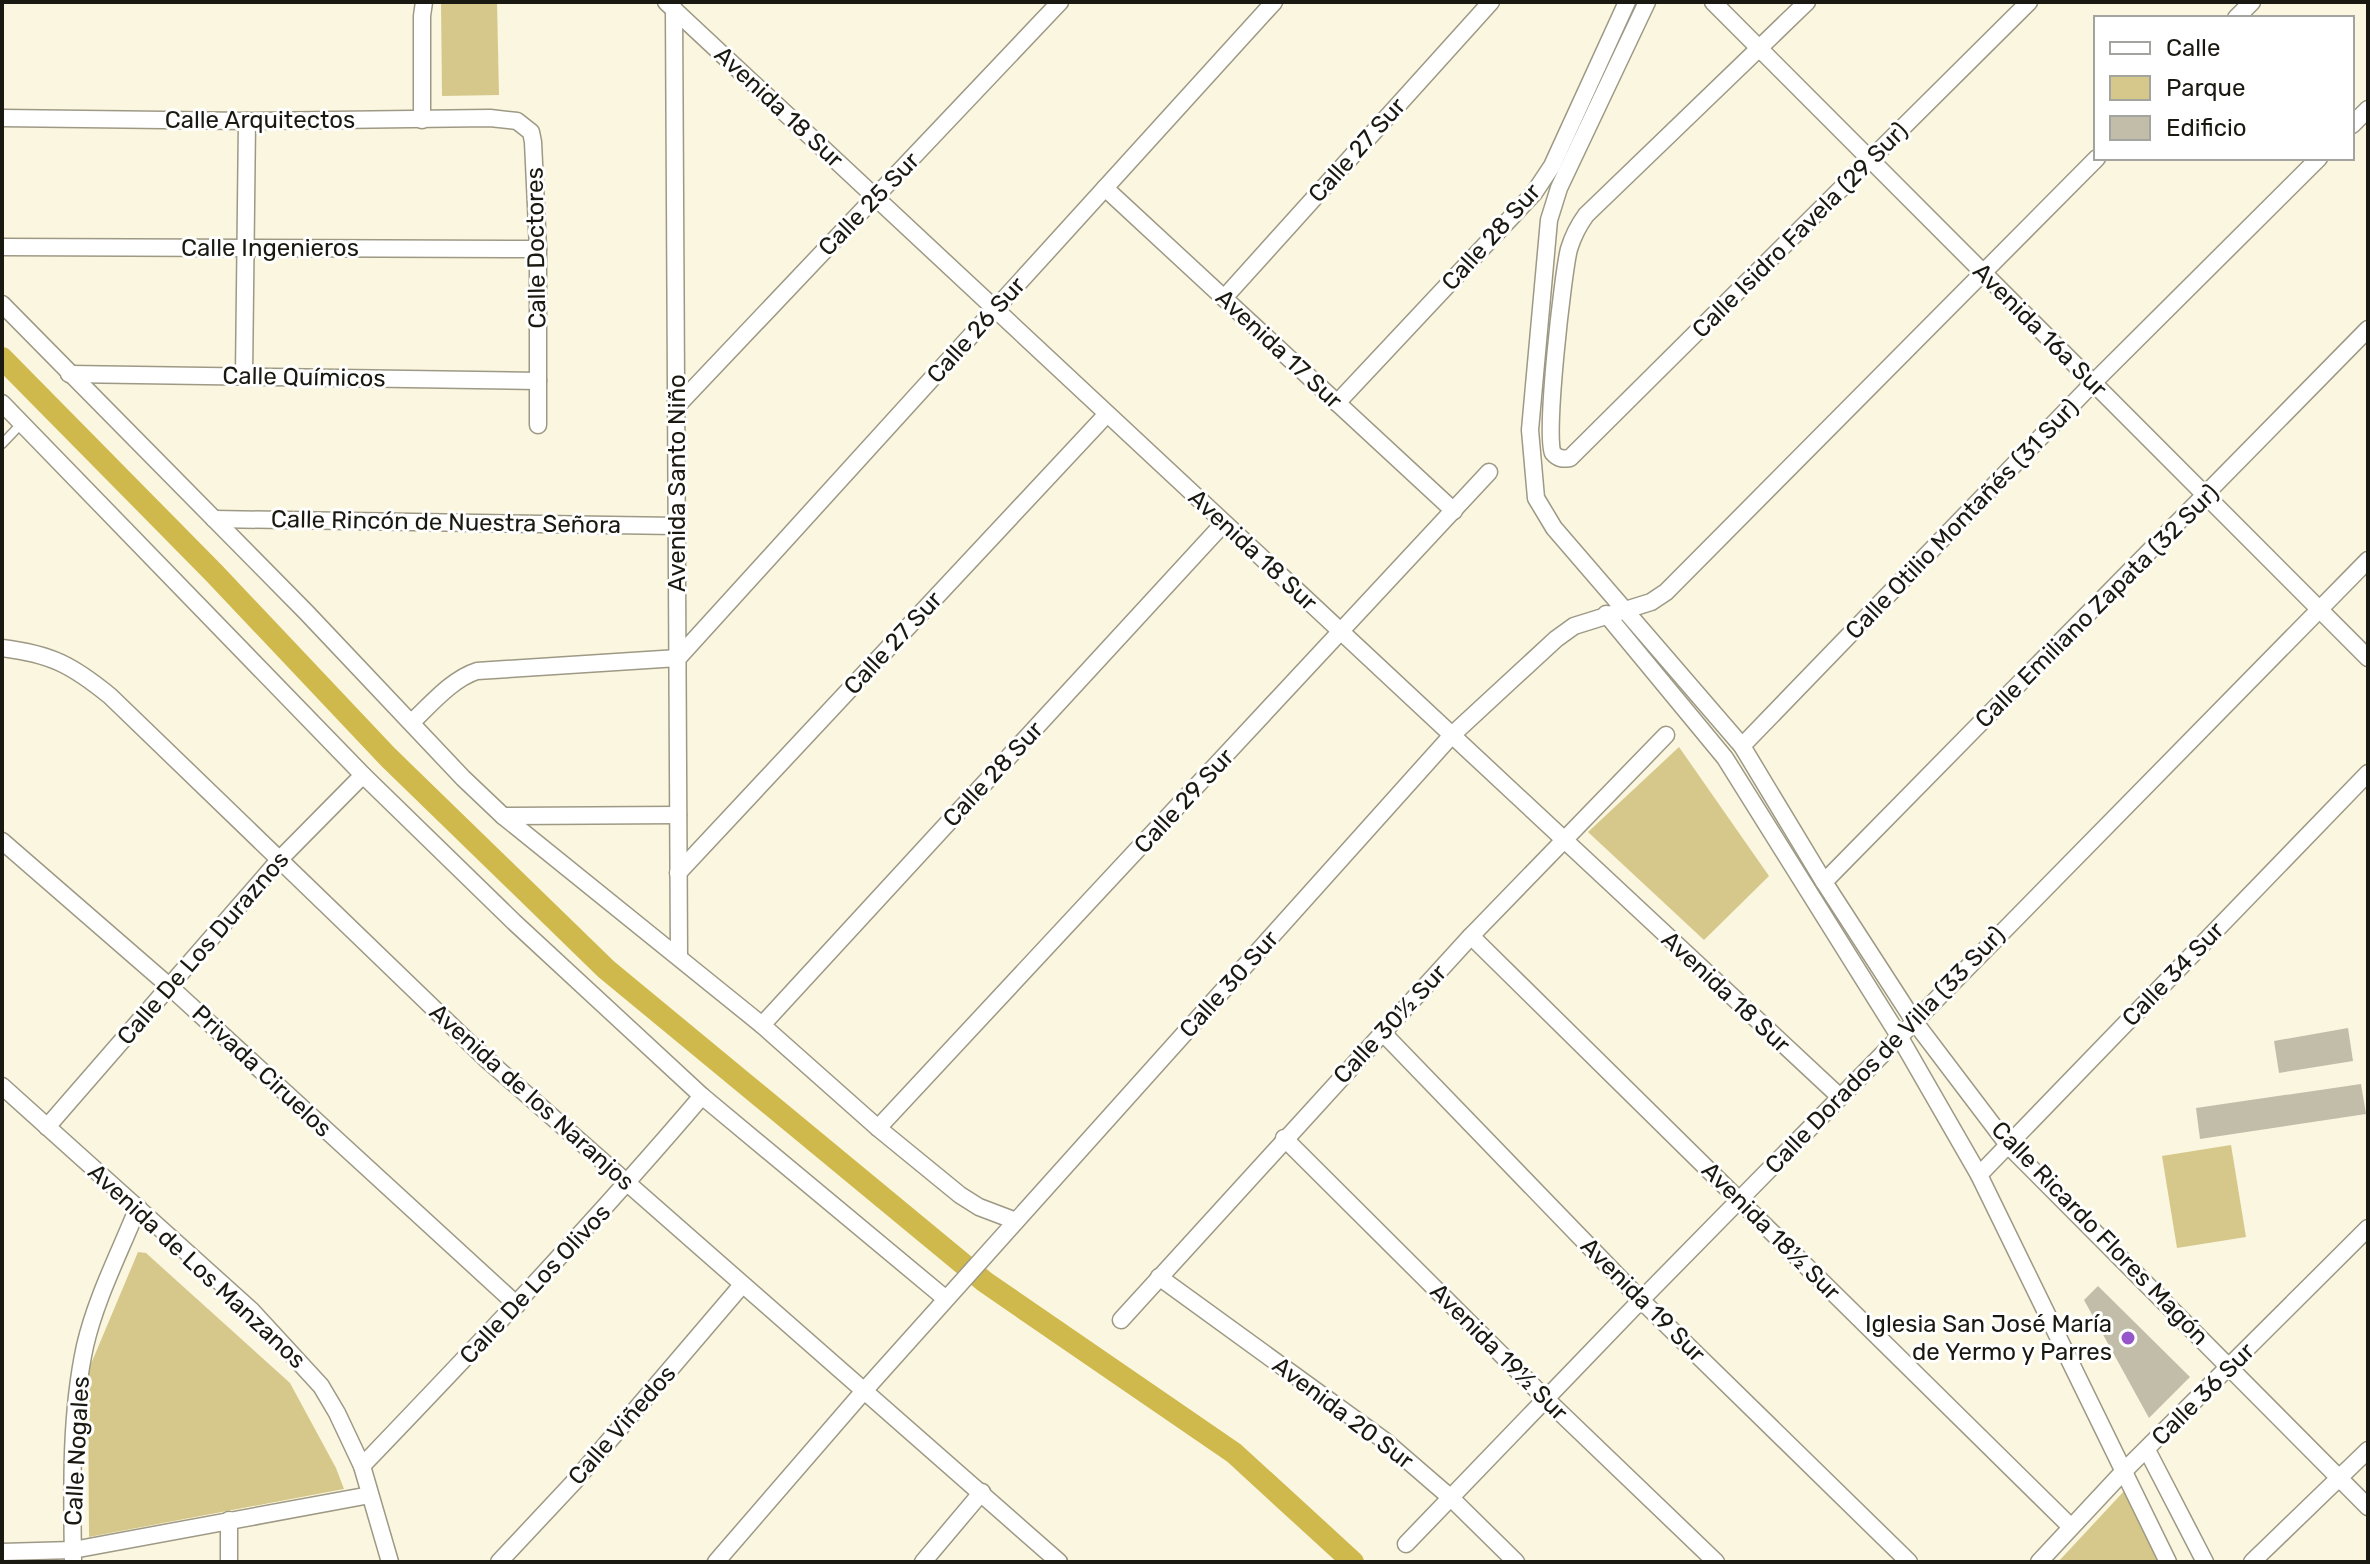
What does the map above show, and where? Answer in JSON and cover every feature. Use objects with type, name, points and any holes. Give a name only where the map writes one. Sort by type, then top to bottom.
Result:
[{"type":"street","points":[[422,120],[424,2]]},
{"type":"street","name":"Calle 25 Sur","points":[[677,406],[1060,2]]},
{"type":"street","name":"Calle 26 Sur","points":[[678,658],[1274,2]]},
{"type":"street","name":"Calle 27 Sur","points":[[1224,298],[1491,2]]},
{"type":"street","name":"Calle 28 Sur","points":[[1337,403],[1534,193],[1552,166],[1627,2]]},
{"type":"street","points":[[1614,612],[1536,498],[1530,430],[1549,220],[1559,188],[1647,2]]},
{"type":"street","name":"Avenida 16a Sur","points":[[1713,2],[2368,658]]},
{"type":"street","points":[[1760,49],[1807,2]]},
{"type":"street","name":"Calle Isidro Favela (29 Sur)","points":[[1760,49],[1586,215],[1574,232],[1569,250],[1552,407],[1551,446],[1554,454],[1564,459],[1570,458],[2029,2]]},
{"type":"street","name":"Avenida 18 Sur","points":[[670,6],[1840,1097]]},
{"type":"street","name":"Avenida Santo Niño","points":[[670,6],[677,406],[679,956]]},
{"type":"street","name":"Calle Arquitectos","points":[[2,118],[247,121],[490,118],[517,121]]},
{"type":"street","points":[[244,376],[247,121]]},
{"type":"street","name":"Calle Doctores","points":[[517,121],[531,132],[533,142],[538,249],[538,425]]},
{"type":"street","name":"Calle 30 Sur","points":[[716,1562],[991,1247],[1452,735],[1574,626],[1651,602],[1666,592],[2095,160]]},
{"type":"street","name":"Calle Otilio Montañés (31 Sur)","points":[[1742,746],[2094,382],[2317,160]]},
{"type":"street","name":"Avenida 17 Sur","points":[[1105,188],[1454,511]]},
{"type":"street","name":"Calle Ingenieros","points":[[2,247],[538,249]]},
{"type":"street","points":[[2,304],[503,816],[679,956],[960,1195],[979,1207],[1016,1221]]},
{"type":"street","name":"Calle Emiliano Zapata (32 Sur)","points":[[1824,882],[2368,329]]},
{"type":"street","name":"Calle Químicos","points":[[69,374],[538,381]]},
{"type":"street","points":[[2,403],[363,775],[502,911],[702,1096],[946,1299]]},
{"type":"street","name":"Calle 27 Sur","points":[[678,873],[1107,414]]},
{"type":"street","name":"Calle 29 Sur","points":[[878,1128],[1489,472]]},
{"type":"street","name":"Calle Rincón de Nuestra Señora","points":[[214,519],[677,526]]},
{"type":"street","name":"Calle 28 Sur","points":[[762,1025],[1224,523]]},
{"type":"street","name":"Calle Dorados de Villa (33 Sur)","points":[[1406,1544],[1739,1199],[2368,560]]},
{"type":"street","name":"Calle Ricardo Flores Magón","points":[[1614,612],[1742,746],[1824,882],[1914,1021],[2008,1145],[2368,1507]]},
{"type":"street","name":"Calle Ricardo Flores Magón","points":[[1614,612],[1725,758],[1899,1036],[1979,1175],[2168,1562]]},
{"type":"street","name":"Avenida de los Naranjos","points":[[2,648],[34,652],[65,663],[110,696],[485,1058],[1059,1562]]},
{"type":"street","points":[[412,722],[465,674],[477,671],[678,658]]},
{"type":"street","name":"Calle 30½ Sur","points":[[1121,1320],[1471,936],[1666,735]]},
{"type":"street","name":"Calle 34 Sur","points":[[1979,1175],[2368,773]]},
{"type":"street","name":"Calle De Los Duraznos","points":[[47,1127],[280,859],[363,775]]},
{"type":"street","points":[[503,816],[678,815]]},
{"type":"street","name":"Privada Ciruelos","points":[[2,841],[169,986],[517,1305]]},
{"type":"street","name":"Avenida 18½ Sur","points":[[1471,936],[2071,1527]]},
{"type":"street","name":"Avenida 19 Sur","points":[[1382,1032],[1641,1300],[1909,1562]]},
{"type":"street","name":"Avenida de Los Manzanos","points":[[2,1086],[251,1310],[321,1386],[362,1466],[390,1562]]},
{"type":"street","name":"Calle De Los Olivos","points":[[362,1466],[517,1305],[702,1096]]},
{"type":"street","name":"Avenida 19½ Sur","points":[[1284,1138],[1545,1398],[1716,1562]]},
{"type":"street","name":"Calle Nogales","points":[[73,1556],[75,1418],[82,1364],[96,1311],[138,1207]]},
{"type":"street","name":"Calle 36 Sur","points":[[2039,1562],[2123,1472],[2368,1228]]},
{"type":"street","name":"Avenida 20 Sur","points":[[1159,1277],[1385,1441],[1451,1498],[1516,1562]]},
{"type":"street","name":"Calle Viñedos","points":[[499,1562],[573,1483],[742,1285]]},
{"type":"street","points":[[2147,1450],[2205,1562]]},
{"type":"street","points":[[2252,1562],[2368,1450]]},
{"type":"street","points":[[923,1562],[982,1492]]},
{"type":"street","points":[[2,1552],[73,1556],[229,1520],[370,1495]]},
{"type":"street","points":[[229,1520],[229,1562]]},
{"type":"lane","points":[[2,444],[22,423]]},
{"type":"green space","points":[[441,2],[497,2],[499,95],[442,96]]},
{"type":"green space","points":[[1679,747],[1769,876],[1704,940],[1588,832]]},
{"type":"green space","points":[[2231,1145],[2246,1237],[2177,1248],[2162,1156]]},
{"type":"green space","points":[[138,1252],[146,1253],[290,1383],[336,1468],[344,1489],[89,1537],[88,1371]]},
{"type":"green space","points":[[2126,1489],[2163,1562],[2058,1562]]},
{"type":"building","points":[[2348,1028],[2353,1061],[2279,1073],[2274,1041]]},
{"type":"building","points":[[2361,1084],[2366,1114],[2200,1139],[2196,1108]]},
{"type":"building","name":"Iglesia San José María de Yermo y Parres","points":[[2098,1286],[2190,1377],[2149,1418],[2084,1300]]},
{"type":"waterway","points":[[2,358],[214,573],[388,757],[606,969],[985,1282],[1234,1453],[1353,1562]]},
{"type":"place","name":"Iglesia San José María de Yermo y Parres","points":[[2128,1338]]}]
